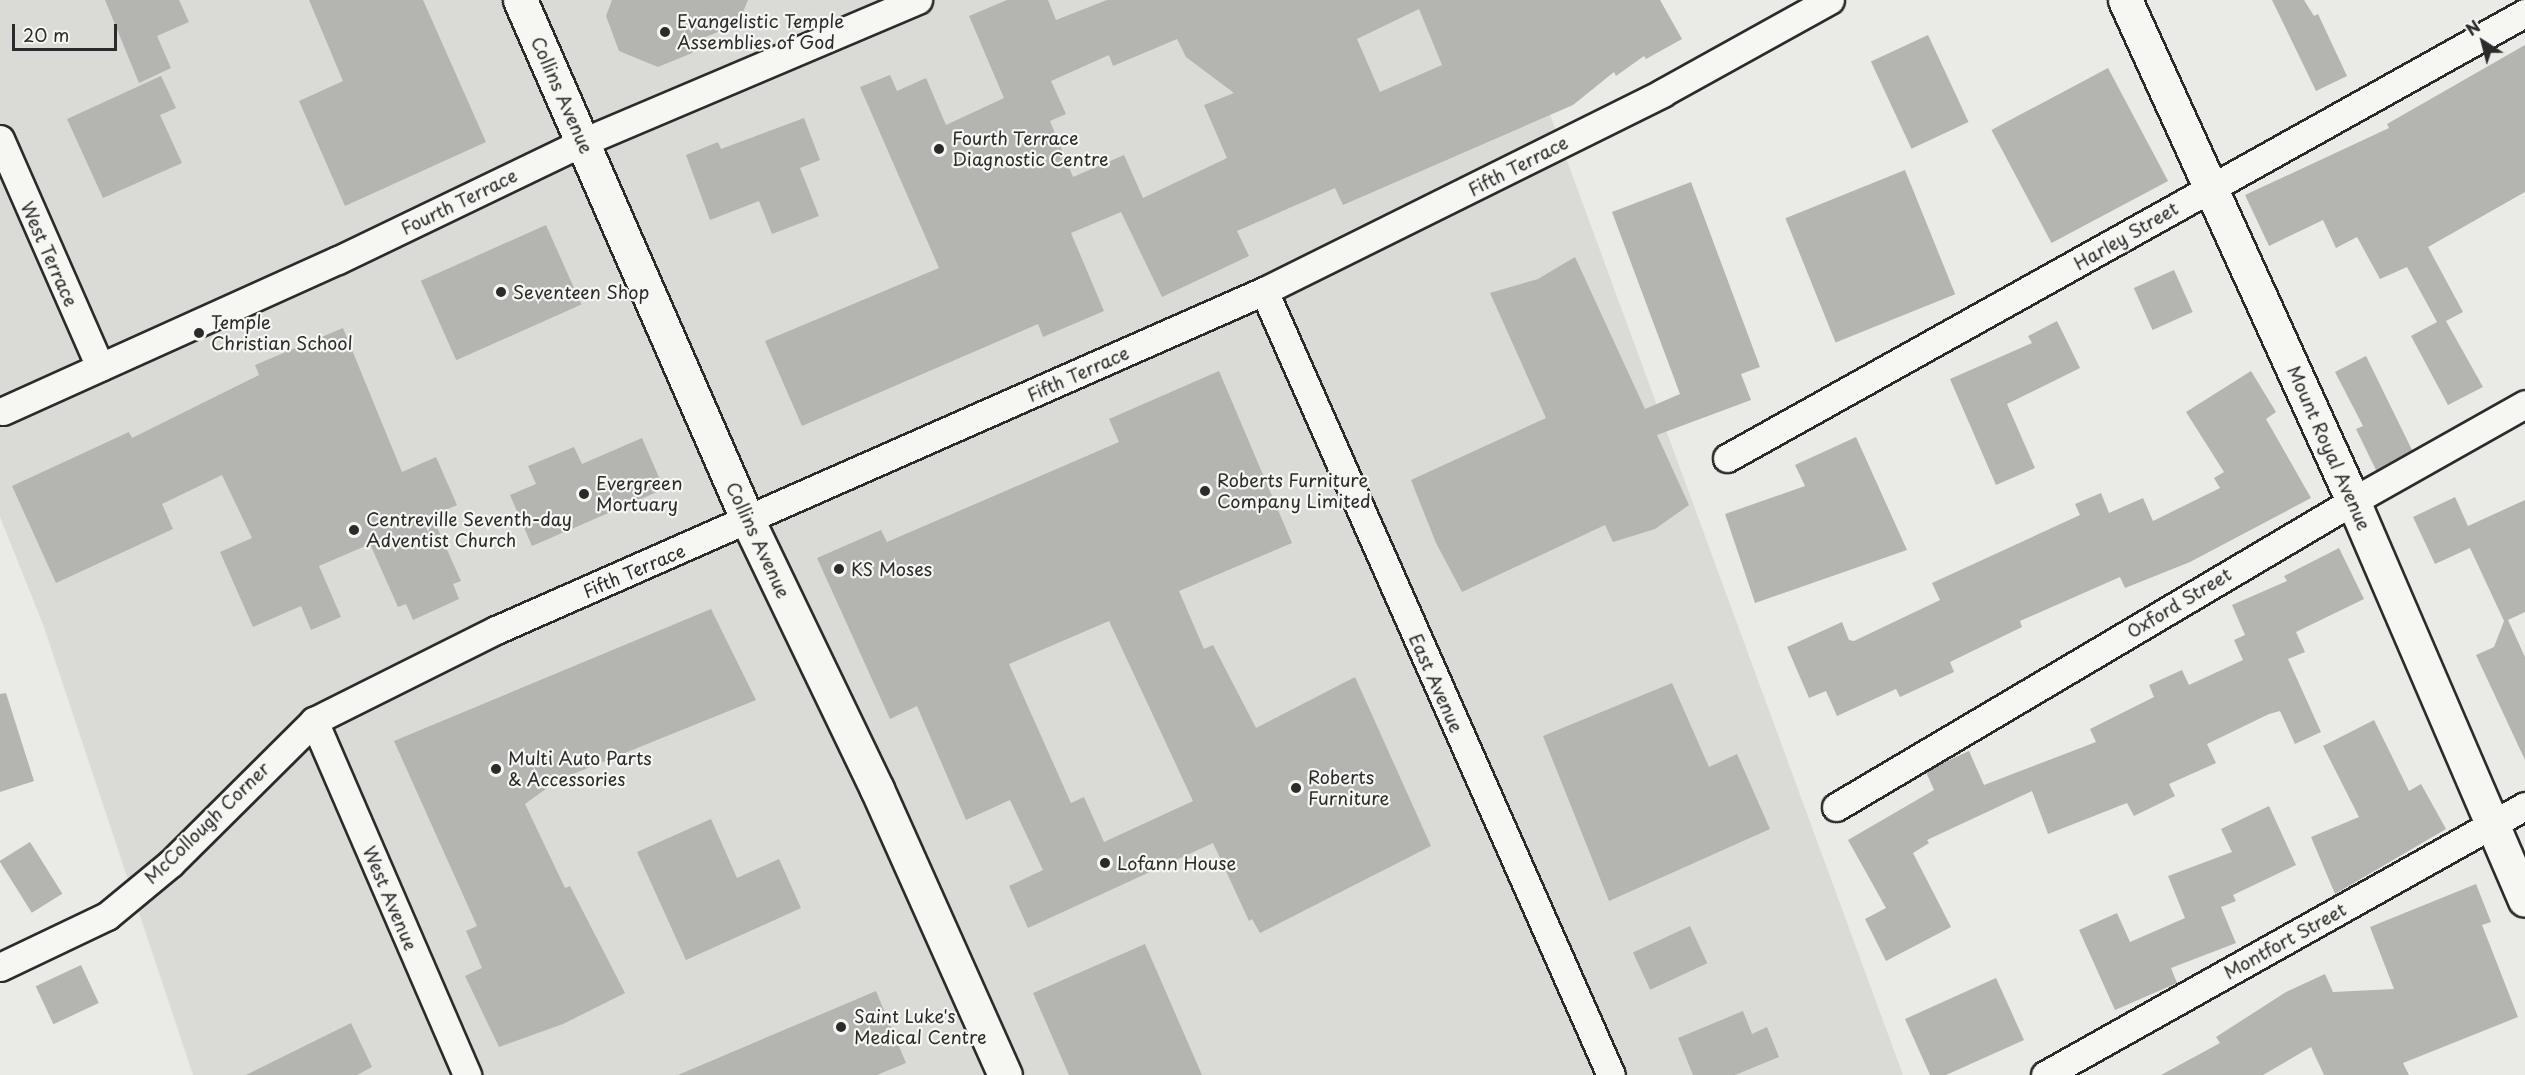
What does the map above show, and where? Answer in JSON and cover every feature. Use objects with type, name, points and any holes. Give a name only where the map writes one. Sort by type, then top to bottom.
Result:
[{"type":"street","name":"Collins Avenue","points":[[520,0],[748,521],[877,789],[1005,1075]]},
{"type":"street","name":"Fourth Terrace","points":[[3,411],[583,142],[918,0]]},
{"type":"street","name":"Fifth Terrace","points":[[314,721],[496,630],[748,521],[1264,291],[1651,98],[1830,0]]},
{"type":"street","name":"Mount Royal Avenue","points":[[2125,0],[2353,501],[2525,900]]},
{"type":"street","name":"Harley Street","points":[[1727,458],[2004,307],[2211,185],[2525,13]]},
{"type":"street","name":"West Terrace","points":[[0,139],[100,367]]},
{"type":"street","name":"East Avenue","points":[[1264,291],[1611,1075]]},
{"type":"street","name":"Oxford Street","points":[[1836,807],[2353,501],[2525,404]]},
{"type":"street","name":"McCollough Corner","points":[[0,967],[107,916],[171,863],[314,721]]},
{"type":"street","name":"West Avenue","points":[[314,721],[467,1075]]},
{"type":"street","name":"Montfort Street","points":[[2045,1075],[2525,806]]},
{"type":"shaded area","points":[[0,0],[1508,0],[1903,1075],[193,1075],[44,627],[0,517]]},
{"type":"building","points":[[105,0],[179,0],[189,22],[157,36],[171,68],[139,83]]},
{"type":"building","points":[[309,0],[423,0],[486,142],[345,206],[299,101],[343,81]]},
{"type":"building","name":"Evangelistic Temple Assemblies of God","points":[[612,0],[748,0],[738,24],[698,40],[692,53],[658,67],[619,51],[606,16]]},
{"type":"building","points":[[1007,0],[1048,0],[1056,20],[1107,0],[1660,0],[1682,39],[1646,59],[1644,56],[1616,76],[1614,72],[1573,105],[1343,205],[1335,188],[1237,231],[1249,256],[1162,297],[1121,212],[1071,233],[1104,311],[1043,337],[1038,324],[802,426],[765,341],[939,268],[860,87],[890,75],[897,91],[926,78],[946,125],[1004,98],[969,16]],"holes":[[[1419,9],[1442,65],[1380,92],[1357,39]],[[1177,39],[1186,57],[1234,93],[1204,105],[1227,158],[1143,198],[1124,155],[1073,177],[1050,121],[1066,114],[1051,81],[1109,55],[1113,66]]]},
{"type":"building","points":[[2272,0],[2304,0],[2314,16],[2318,14],[2347,76],[2316,91]]},
{"type":"building","points":[[1928,35],[1969,122],[1911,149],[1871,62]]},
{"type":"building","points":[[2525,45],[2525,192],[2428,247],[2463,312],[2446,321],[2483,387],[2448,405],[2411,336],[2437,322],[2407,267],[2380,279],[2357,237],[2336,248],[2323,220],[2269,246],[2245,195],[2389,128],[2387,124]]},
{"type":"building","points":[[2108,68],[2168,181],[2052,243],[1991,130]]},
{"type":"building","points":[[161,76],[176,108],[160,115],[182,163],[103,198],[67,119]]},
{"type":"building","points":[[804,118],[820,160],[800,168],[819,216],[772,234],[759,201],[710,220],[686,155],[718,142],[721,149]]},
{"type":"building","points":[[1905,170],[1955,294],[1836,343],[1785,218]]},
{"type":"building","points":[[1691,182],[1760,367],[1741,374],[1751,400],[1657,435],[1689,505],[1655,529],[1613,542],[1605,525],[1462,592],[1436,543],[1411,480],[1546,418],[1490,293],[1538,279],[1575,257],[1645,409],[1680,394],[1612,212]]},
{"type":"building","name":"Seventeen Shop","points":[[546,225],[581,304],[456,360],[421,281]]},
{"type":"building","points":[[2174,270],[2193,312],[2153,330],[2134,288]]},
{"type":"building","points":[[2057,321],[2080,368],[2007,404],[2035,468],[1996,485],[1950,379],[2032,343],[2028,336]]},
{"type":"building","points":[[343,328],[402,472],[436,457],[457,505],[432,516],[461,581],[453,584],[459,599],[413,620],[406,604],[398,607],[370,544],[319,566],[341,617],[311,630],[301,606],[253,627],[220,552],[252,538],[222,475],[162,504],[173,529],[56,583],[12,486],[129,432],[132,438],[259,375],[255,365]]},
{"type":"building","points":[[2366,356],[2412,450],[2376,470],[2356,429],[2363,426],[2335,372]]},
{"type":"building","points":[[1219,371],[1292,543],[1179,591],[1204,649],[1213,645],[1256,728],[1355,677],[1431,846],[1260,933],[1252,919],[1249,921],[1213,843],[1028,928],[1009,886],[1043,870],[1010,800],[966,820],[917,706],[890,719],[817,558],[881,530],[887,542],[1119,442],[1109,419]],"holes":[[[1109,621],[1193,801],[1104,842],[1084,797],[1071,803],[1009,664]]]},
{"type":"building","points":[[2251,371],[2276,412],[2266,419],[2311,498],[2190,562],[2125,588],[2120,577],[2020,621],[2022,627],[1950,662],[1954,672],[1900,697],[1896,689],[1837,716],[1826,691],[1809,698],[1787,647],[1842,622],[1849,640],[1854,641],[1940,600],[1932,583],[2080,515],[2075,504],[2101,493],[2109,513],[2143,498],[2153,521],[2220,488],[2214,478],[2224,472],[2186,412]]},
{"type":"building","points":[[1856,437],[1907,550],[1755,603],[1725,514],[1805,486],[1795,465]]},
{"type":"building","points":[[642,438],[664,489],[532,546],[510,495],[536,484],[528,466],[574,447],[582,464]]},
{"type":"building","points":[[2455,497],[2468,526],[2525,500],[2525,612],[2508,620],[2525,657],[2525,760],[2476,655],[2494,647],[2504,621],[2470,548],[2435,564],[2413,517]]},
{"type":"building","points":[[2339,548],[2364,599],[2296,632],[2305,652],[2288,659],[2321,732],[2295,744],[2280,711],[2269,714],[2207,744],[2216,763],[2169,784],[2175,796],[2134,816],[2127,803],[2048,834],[2032,791],[1927,840],[1929,843],[1913,853],[1951,927],[1886,961],[1865,919],[1886,908],[1848,840],[1934,790],[1926,772],[1969,751],[1984,785],[2096,742],[2090,729],[2154,697],[2149,685],[2182,670],[2189,685],[2243,660],[2234,640],[2245,635],[2232,605],[2287,581],[2284,576]]},
{"type":"building","name":"Multi Auto Parts & Accessories","points":[[711,609],[756,700],[558,780],[525,804],[565,888],[570,886],[625,993],[563,1024],[499,1047],[465,976],[482,968],[466,931],[477,926],[394,741]]},
{"type":"building","points":[[1672,683],[1709,767],[1737,754],[1770,829],[1609,901],[1543,736]]},
{"type":"building","points":[[6,693],[34,781],[0,792],[0,694]]},
{"type":"building","points":[[2374,720],[2409,791],[2421,784],[2446,829],[2335,894],[2311,837],[2359,817],[2323,746]]},
{"type":"building","points":[[2269,806],[2296,865],[2233,895],[2236,901],[2221,907],[2236,943],[2171,968],[2177,983],[2115,1010],[2079,930],[2117,913],[2130,942],[2185,918],[2168,876],[2232,852],[2221,829]]},
{"type":"building","points":[[711,819],[737,878],[779,859],[801,908],[686,960],[637,852]]},
{"type":"building","points":[[30,842],[62,894],[32,913],[0,862]]},
{"type":"building","points":[[2476,884],[2491,922],[2482,925],[2518,1017],[2403,1063],[2409,1075],[2324,1075],[2311,1047],[2263,1075],[2161,1075],[2220,1043],[2216,1037],[2286,992],[2325,974],[2333,992],[2394,989],[2370,927]]},
{"type":"building","points":[[1690,926],[1707,963],[1650,990],[1633,953]]},
{"type":"building","points":[[1145,944],[1202,1075],[1069,1075],[1033,993]]},
{"type":"building","points":[[81,965],[99,1003],[53,1024],[36,986]]},
{"type":"building","points":[[1996,978],[2024,1040],[1946,1075],[1930,1075],[1905,1019]]},
{"type":"building","name":"Saint Luke's Medical Centre","points":[[876,991],[906,1063],[877,1075],[678,1075]]},
{"type":"building","points":[[1743,1011],[1752,1034],[1767,1027],[1779,1057],[1735,1075],[1693,1075],[1678,1038]]},
{"type":"building","points":[[351,1023],[372,1067],[357,1075],[246,1075]]},
{"type":"place","name":"Evangelistic Temple Assemblies of God","points":[[665,32]]},
{"type":"place","name":"Fourth Terrace Diagnostic Centre","points":[[939,149]]},
{"type":"place","name":"Seventeen Shop","points":[[501,292]]},
{"type":"place","name":"Temple Christian School","points":[[199,333]]},
{"type":"place","name":"Roberts Furniture Company Limited","points":[[1205,491]]},
{"type":"place","name":"Evergreen Mortuary","points":[[584,494]]},
{"type":"place","name":"Centreville Seventh-day Adventist Church","points":[[354,530]]},
{"type":"place","name":"KS Moses","points":[[839,569]]},
{"type":"place","name":"Multi Auto Parts & Accessories","points":[[496,769]]},
{"type":"place","name":"Roberts Furniture","points":[[1296,788]]},
{"type":"place","name":"Lofann House","points":[[1105,863]]},
{"type":"place","name":"Saint Luke's Medical Centre","points":[[841,1027]]}]
